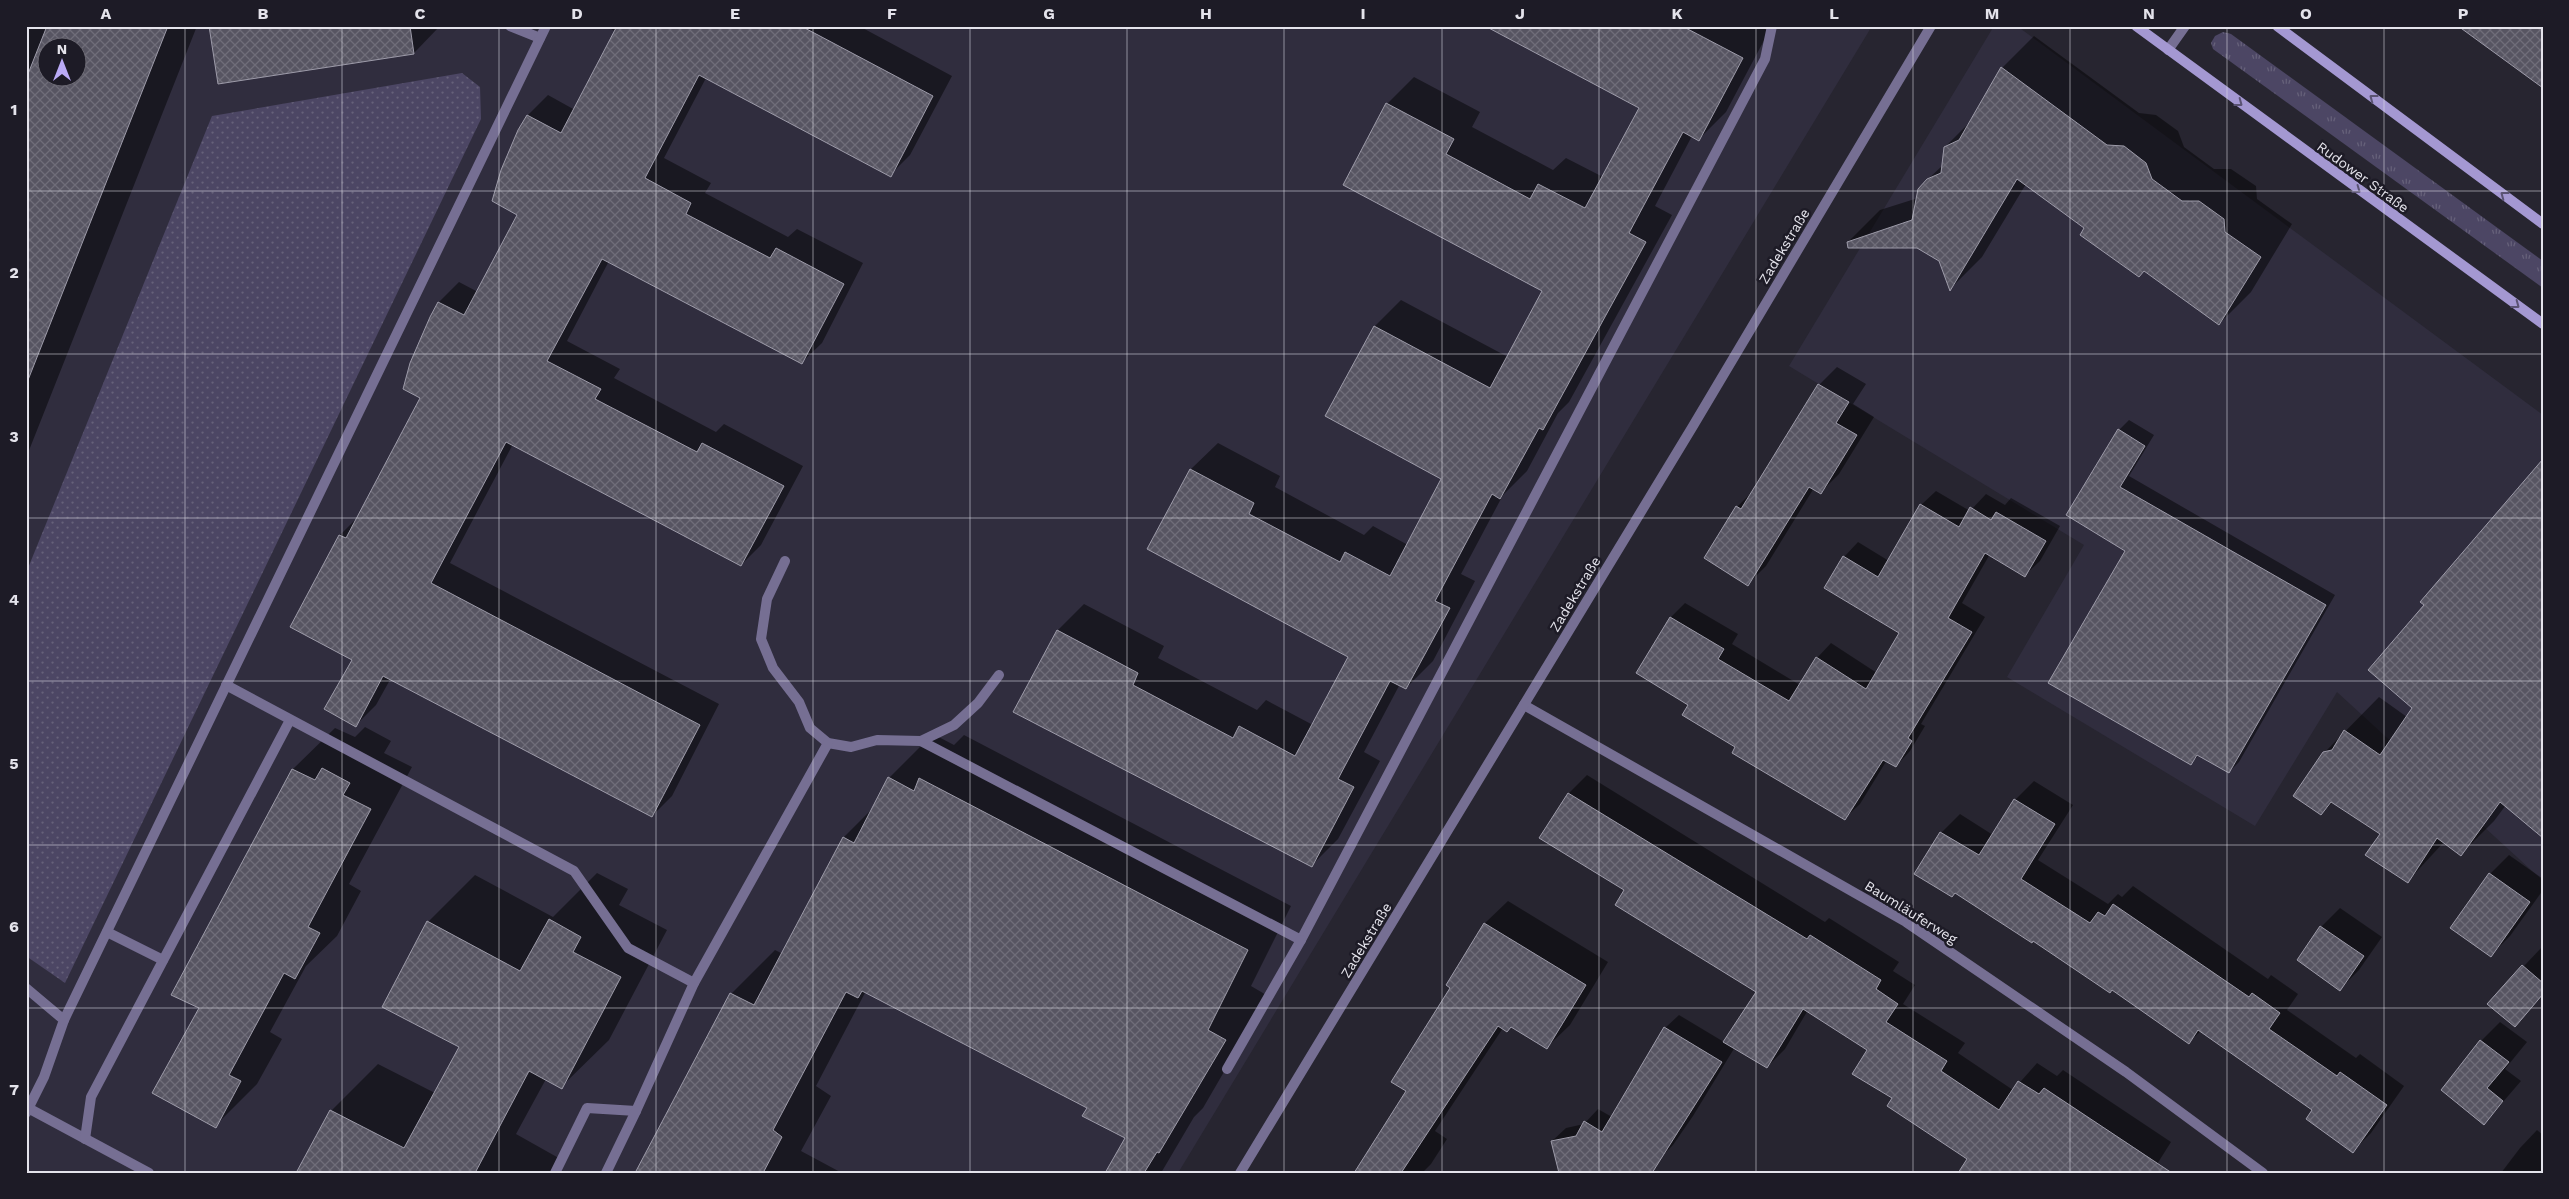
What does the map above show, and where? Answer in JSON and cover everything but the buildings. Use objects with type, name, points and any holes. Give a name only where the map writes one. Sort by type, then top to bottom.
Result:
[{"type":"main road","name":"Rudower Straße","points":[[2136,26],[2543,324]]},
{"type":"main road","points":[[2277,26],[2543,224]]},
{"type":"street","points":[[510,26],[540,38]]},
{"type":"street","points":[[149,1173],[27,1110],[44,1077],[64,1020],[546,26]]},
{"type":"street","points":[[1227,1069],[1301,940],[1765,59],[1772,26]]},
{"type":"street","name":"Zadekstraße","points":[[1240,1173],[1524,705],[1931,26]]},
{"type":"street","points":[[2168,50],[2184,26]]},
{"type":"street","points":[[785,561],[767,599],[761,639],[773,668],[799,702],[810,728],[828,744],[851,747],[877,740],[922,741],[1301,940]]},
{"type":"street","points":[[922,741],[954,725],[978,703],[999,675]]},
{"type":"street","points":[[226,685],[574,871],[628,948],[694,983]]},
{"type":"street","name":"Baumläuferweg","points":[[1524,705],[1906,922],[2126,1072],[2263,1173]]},
{"type":"street","points":[[85,1139],[91,1097],[290,720]]},
{"type":"street","points":[[606,1173],[694,983],[828,744]]},
{"type":"street","points":[[107,932],[163,960]]},
{"type":"street","points":[[26,988],[64,1020]]},
{"type":"street","points":[[555,1173],[587,1108],[636,1111]]},
{"type":"shaded area","points":[[26,26],[1872,26],[1178,1173],[26,1173]]},
{"type":"shaded area","points":[[1994,26],[2017,26],[2543,415],[2543,881],[2337,692],[2255,826],[2007,677],[2084,545],[1789,366]]},
{"type":"green space","points":[[2223,32],[2231,34],[2543,261],[2543,288],[2213,49],[2211,43],[2215,36]]},
{"type":"green space","points":[[462,73],[480,87],[481,119],[65,983],[26,956],[26,573],[212,116]]}]
